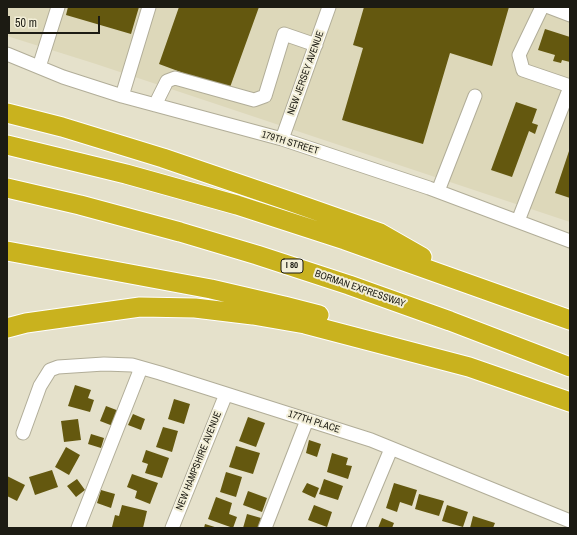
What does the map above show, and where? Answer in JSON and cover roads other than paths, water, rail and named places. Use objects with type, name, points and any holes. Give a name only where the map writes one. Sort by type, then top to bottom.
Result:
[{"type":"highway","points":[[7,113],[62,127],[163,158],[380,233],[463,281]]},
{"type":"highway","points":[[7,145],[126,174],[236,205],[346,240],[570,320]]},
{"type":"highway","name":"BORMAN EXPRESSWAY","points":[[7,188],[80,205],[180,232],[257,255],[450,320],[570,367]]},
{"type":"highway","points":[[7,251],[211,289],[284,306],[360,327],[570,402]]},
{"type":"highway","points":[[7,328],[26,323],[140,307],[195,308],[253,315],[305,324],[469,367]]},
{"type":"street","points":[[39,67],[58,7]]},
{"type":"street","points":[[122,96],[149,7]]},
{"type":"street","name":"NEW JERSEY AVENUE","points":[[282,139],[329,7]]},
{"type":"street","points":[[518,221],[570,86],[523,70],[518,55],[542,7]]},
{"type":"street","points":[[549,7],[570,15]]},
{"type":"street","points":[[155,105],[167,81],[175,78],[254,100],[265,96],[284,34],[316,45]]},
{"type":"street","name":"179TH STREET","points":[[7,54],[63,77],[122,96],[282,139],[438,191],[570,241]]},
{"type":"street","points":[[438,191],[475,96]]},
{"type":"street","name":"177TH PLACE","points":[[23,433],[40,386],[50,370],[58,367],[120,364],[141,368],[371,440],[570,522]]},
{"type":"street","points":[[78,528],[141,368]]},
{"type":"street","name":"NEW HAMPSHIRE AVENUE","points":[[172,528],[226,394]]},
{"type":"street","points":[[265,528],[307,420]]},
{"type":"street","points":[[358,528],[391,449]]}]
